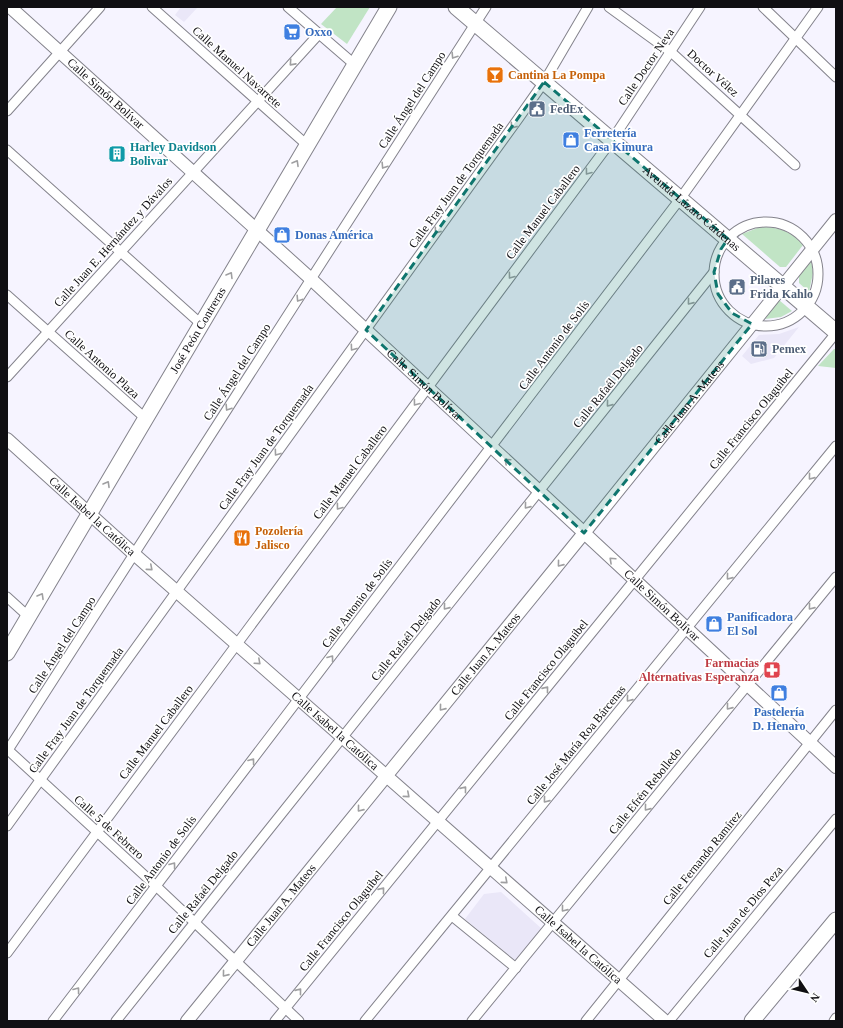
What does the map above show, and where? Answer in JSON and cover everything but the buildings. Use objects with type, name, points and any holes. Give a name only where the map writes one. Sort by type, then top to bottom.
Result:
[{"type":"main road","name":"José Peón Contreras","points":[[7,653],[306,145],[389,7]]},
{"type":"main road","name":"Avenida Lázaro Cárdenas","points":[[456,7],[836,333]]},
{"type":"main road","points":[[752,1021],[836,920]]},
{"type":"street","name":"Calle Simón Bolívar","points":[[10,7],[311,279],[836,767]]},
{"type":"street","points":[[7,111],[100,7]]},
{"type":"street","name":"Calle Manuel Navarrete","points":[[152,7],[306,145]]},
{"type":"street","points":[[288,7],[318,35],[354,64]]},
{"type":"street","name":"Calle Ángel del Campo","points":[[8,750],[486,7]]},
{"type":"street","name":"Calle Fray Juan de Torquemada","points":[[7,826],[544,82],[588,7]]},
{"type":"street","name":"Doctor Vélez","points":[[608,7],[671,52],[795,165]]},
{"type":"street","name":"Calle Doctor Neva","points":[[612,140],[700,7]]},
{"type":"street","points":[[763,7],[836,77]]},
{"type":"street","name":"Calle Antonio de Solís","points":[[53,1021],[680,199],[818,7]]},
{"type":"street","name":"Calle Juan E. Hernández y Dávalos","points":[[7,377],[318,35]]},
{"type":"street","name":"Calle Manuel Caballero","points":[[7,953],[612,140]]},
{"type":"street","points":[[7,150],[201,324]]},
{"type":"street","name":"Calle Juan A. Mateos","points":[[187,1021],[584,533],[836,220]]},
{"type":"street","points":[[770,222],[783,225],[795,231],[804,239],[812,250],[818,274],[816,287],[806,306],[790,319],[771,325],[752,324],[741,319],[724,304],[718,294],[714,272],[716,260],[728,239],[745,226],[770,222]]},
{"type":"street","name":"Calle Rafaél Delgado","points":[[116,1021],[714,272]]},
{"type":"street","name":"Calle Antonio Plaza","points":[[7,295],[145,418]]},
{"type":"street","name":"Calle Francisco Olaguibel","points":[[275,1021],[836,333]]},
{"type":"street","name":"Calle Isabel la Católica","points":[[7,439],[134,554],[664,1021]]},
{"type":"street","name":"Calle José María Roa Bárcenas","points":[[366,1021],[836,446]]},
{"type":"street","name":"Calle Efrén Rebolledo","points":[[472,1021],[836,577]]},
{"type":"street","points":[[7,597],[29,617]]},
{"type":"street","name":"Calle Fernando Ramírez","points":[[586,1021],[836,710]]},
{"type":"street","name":"Calle 5 de Febrero","points":[[8,750],[156,886],[299,1021]]},
{"type":"street","name":"Calle Juan de Dios Peza","points":[[669,1021],[836,819]]},
{"type":"street","points":[[452,916],[516,968]]},
{"type":"highlighted area","points":[[544,82],[728,239],[721,249],[714,272],[718,294],[732,313],[752,324],[584,533],[366,330]]},
{"type":"shaded area","points":[[181,7],[198,7],[184,22],[175,15]]},
{"type":"shaded area","points":[[799,327],[774,358],[751,364],[742,356],[759,335],[779,334]]},
{"type":"shaded area","points":[[501,892],[542,929],[516,961],[465,919],[484,894]]},
{"type":"green space","points":[[337,7],[370,7],[347,44],[321,24]]},
{"type":"green space","points":[[760,227],[779,229],[789,233],[803,245],[786,267],[780,267],[742,234]]},
{"type":"green space","points":[[811,260],[813,273],[809,292],[799,283],[799,275]]},
{"type":"green space","points":[[779,300],[792,311],[781,317],[765,319]]},
{"type":"green space","points":[[834,349],[836,349],[836,368],[818,366]]},
{"type":"place","name":"Oxxo","points":[[292,32]]},
{"type":"place","name":"Cantina La Pompa","points":[[495,75]]},
{"type":"place","name":"FedEx","points":[[537,109]]},
{"type":"place","name":"Ferretería Casa Kimura","points":[[571,140]]},
{"type":"place","name":"Harley Davidson Bolivar","points":[[117,154]]},
{"type":"place","name":"Donas América","points":[[282,235]]},
{"type":"place","name":"Pilares Frida Kahlo","points":[[737,287]]},
{"type":"place","name":"Pemex","points":[[759,349]]},
{"type":"place","name":"Pozolería Jalisco","points":[[242,538]]},
{"type":"place","name":"Panificadora El Sol","points":[[714,624]]},
{"type":"place","name":"Farmacias Alternativas Esperanza","points":[[772,670]]},
{"type":"place","name":"Pastelería D. Henaro","points":[[779,693]]}]
